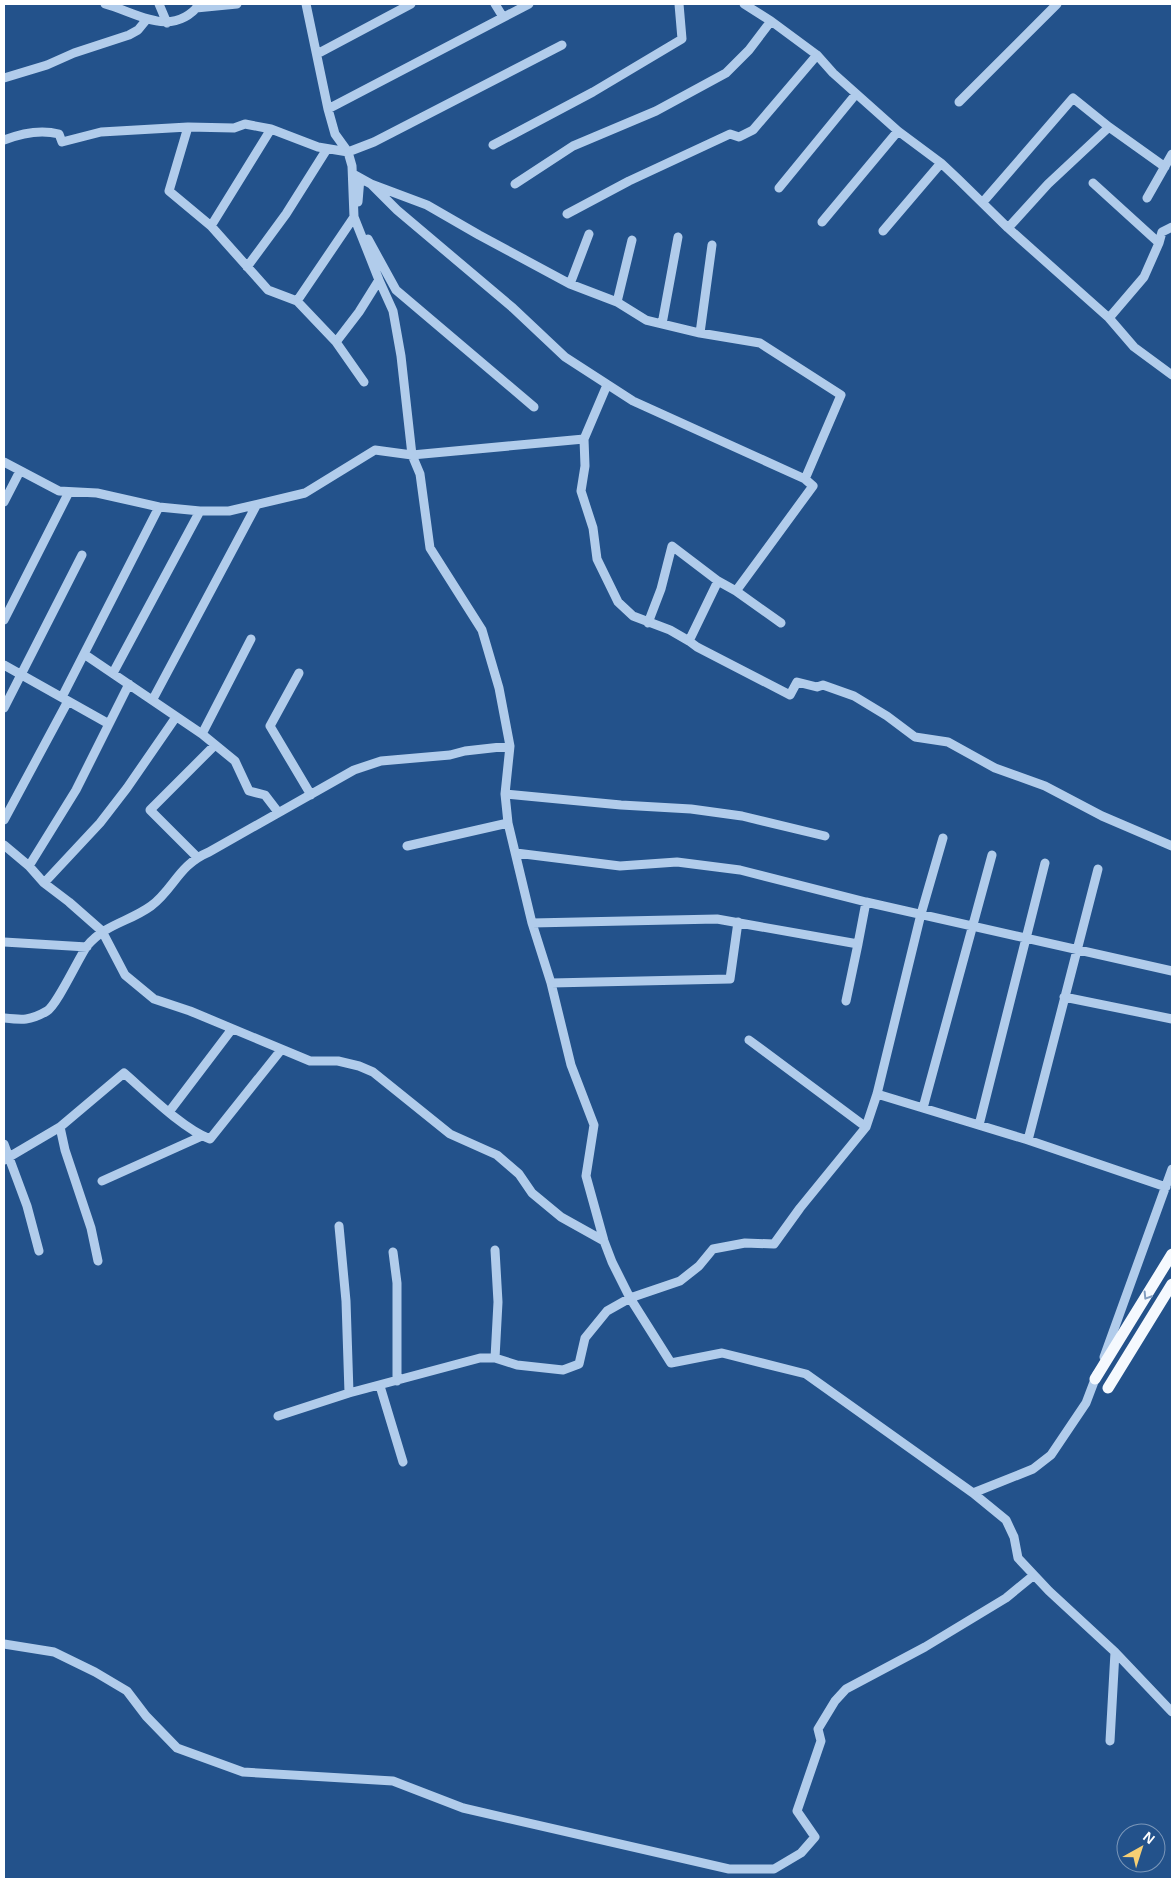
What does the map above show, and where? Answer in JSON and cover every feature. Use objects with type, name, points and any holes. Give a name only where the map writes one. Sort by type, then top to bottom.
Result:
[{"type":"main road","points":[[1095,1379],[1172,1254]]},
{"type":"main road","points":[[1108,1388],[1172,1284]]},
{"type":"street","points":[[106,4],[147,19],[167,23],[189,15],[198,6],[237,4]]},
{"type":"street","points":[[159,4],[167,23]]},
{"type":"street","points":[[306,4],[335,134],[348,152],[357,176],[358,207],[363,227],[396,290],[534,408]]},
{"type":"street","points":[[317,54],[412,4]]},
{"type":"street","points":[[495,4],[502,17]]},
{"type":"street","points":[[328,109],[529,4]]},
{"type":"street","points":[[493,145],[594,92],[682,39],[679,4]]},
{"type":"street","points":[[744,4],[818,55],[833,74],[898,131],[941,163],[1008,228],[1109,318],[1134,346],[1172,375]]},
{"type":"street","points":[[959,102],[1057,4]]},
{"type":"street","points":[[4,78],[47,65],[74,53],[130,35],[138,30],[147,19]]},
{"type":"street","points":[[515,184],[573,146],[656,111],[726,73],[749,50],[771,21]]},
{"type":"street","points":[[4,140],[19,134],[49,131],[60,134],[62,142],[101,132],[188,127],[234,128],[246,124],[272,129],[318,147],[348,152],[374,142],[562,45]]},
{"type":"street","points":[[567,214],[629,181],[730,134],[740,137],[753,130],[818,55]]},
{"type":"street","points":[[779,188],[856,94]]},
{"type":"street","points":[[983,202],[1073,98],[1109,127],[1165,167]]},
{"type":"street","points":[[188,127],[169,191],[211,226],[268,290],[297,301],[336,342],[364,382]]},
{"type":"street","points":[[1008,228],[1048,184],[1109,127]]},
{"type":"street","points":[[211,226],[272,129]]},
{"type":"street","points":[[822,222],[898,131]]},
{"type":"street","points":[[247,267],[286,214],[328,148]]},
{"type":"street","points":[[1147,198],[1172,154]]},
{"type":"street","points":[[883,231],[941,163]]},
{"type":"street","points":[[357,176],[371,184],[427,204],[479,235],[570,284],[617,302],[646,320],[700,333],[760,343],[841,395],[805,479]]},
{"type":"street","points":[[357,176],[354,217],[393,311],[401,356],[412,455],[420,474],[430,548],[482,630],[499,688],[510,746],[505,794],[508,823],[532,923],[571,1065],[594,1125],[586,1176],[604,1242],[630,1298],[671,1363],[722,1353],[806,1374],[973,1493],[1006,1520],[1014,1537],[1018,1558],[1049,1592],[1115,1652],[1172,1712]]},
{"type":"street","points":[[1093,183],[1159,243]]},
{"type":"street","points":[[371,184],[398,210],[513,308],[565,357],[633,401],[805,479],[813,486],[736,591]]},
{"type":"street","points":[[297,301],[354,217]]},
{"type":"street","points":[[1109,318],[1144,277],[1162,232],[1172,227]]},
{"type":"street","points":[[570,284],[589,234]]},
{"type":"street","points":[[662,324],[678,237]]},
{"type":"street","points":[[617,302],[632,240]]},
{"type":"street","points":[[700,333],[712,245]]},
{"type":"street","points":[[336,342],[359,312],[379,280]]},
{"type":"street","points":[[387,299],[396,290]]},
{"type":"street","points":[[607,384],[584,439],[585,466],[581,491],[592,528],[597,559],[618,602],[633,616],[670,630],[689,640],[697,647],[790,694],[797,682],[817,688],[824,686],[854,696],[915,736],[948,742],[995,768],[1045,786],[1102,816],[1172,846]]},
{"type":"street","points":[[4,462],[59,490],[68,492],[97,494],[159,507],[229,512],[305,493],[375,450],[412,455],[584,439]]},
{"type":"street","points":[[4,502],[20,471]]},
{"type":"street","points":[[4,620],[68,492]]},
{"type":"street","points":[[152,699],[256,506]]},
{"type":"street","points":[[4,820],[65,699],[84,654],[159,507]]},
{"type":"street","points":[[113,673],[200,511]]},
{"type":"street","points":[[648,622],[661,589],[672,546],[718,581],[736,591],[781,623]]},
{"type":"street","points":[[4,708],[82,554]]},
{"type":"street","points":[[689,640],[718,581]]},
{"type":"street","points":[[202,734],[251,640]]},
{"type":"street","points":[[84,654],[202,734],[235,761],[249,791],[265,795],[278,812]]},
{"type":"street","points":[[4,665],[109,724]]},
{"type":"street","points":[[299,673],[270,726],[311,795]]},
{"type":"street","points":[[29,866],[76,790],[129,684]]},
{"type":"street","points":[[44,883],[100,823],[128,788],[176,717]]},
{"type":"street","points":[[197,857],[150,810],[215,745]]},
{"type":"street","points":[[4,1018],[27,1020],[50,1010],[87,947],[102,931],[151,906],[185,867],[197,857],[354,770],[381,761],[450,755],[466,751],[510,746]]},
{"type":"street","points":[[505,794],[700,810],[742,816],[826,836]]},
{"type":"street","points":[[406,846],[508,823]]},
{"type":"street","points":[[278,1416],[349,1393],[480,1358],[495,1358],[517,1365],[563,1370],[578,1364],[585,1338],[607,1311],[630,1298],[680,1280],[699,1266],[713,1249],[745,1243],[774,1244],[800,1208],[866,1127],[877,1094],[921,914],[943,838]]},
{"type":"street","points":[[4,845],[29,866],[44,883],[102,931],[125,975],[154,999],[190,1011],[280,1050],[310,1060],[338,1061],[359,1066],[373,1072],[450,1134],[496,1155],[519,1174],[532,1193],[560,1218],[604,1242]]},
{"type":"street","points":[[516,853],[620,866],[677,862],[740,870],[866,902],[1172,971]]},
{"type":"street","points":[[923,1108],[992,855]]},
{"type":"street","points":[[979,1125],[1045,863]]},
{"type":"street","points":[[1028,1140],[1098,869]]},
{"type":"street","points":[[846,1001],[866,902]]},
{"type":"street","points":[[532,923],[717,919],[858,944]]},
{"type":"street","points":[[550,983],[730,979],[738,922]]},
{"type":"street","points":[[4,942],[87,947]]},
{"type":"street","points":[[1064,997],[1172,1018]]},
{"type":"street","points":[[169,1112],[232,1029]]},
{"type":"street","points":[[749,1040],[866,1127]]},
{"type":"street","points":[[7,1159],[60,1127],[124,1073],[169,1112],[202,1136],[210,1139],[280,1050]]},
{"type":"street","points":[[877,1094],[1028,1140],[1166,1187]]},
{"type":"street","points":[[60,1127],[65,1150],[91,1228],[98,1261]]},
{"type":"street","points":[[102,1181],[202,1136]]},
{"type":"street","points":[[4,1144],[7,1159],[27,1206],[39,1251]]},
{"type":"street","points":[[973,1493],[1033,1469],[1051,1455],[1086,1403],[1172,1169]]},
{"type":"street","points":[[339,1226],[346,1301],[349,1393]]},
{"type":"street","points":[[495,1250],[498,1302],[495,1358]]},
{"type":"street","points":[[393,1252],[397,1283],[397,1381]]},
{"type":"street","points":[[380,1386],[403,1462]]},
{"type":"street","points":[[4,1644],[54,1652],[95,1672],[127,1691],[146,1716],[177,1748],[243,1772],[393,1782],[473,1810],[729,1869],[774,1869],[800,1853],[815,1837],[797,1811],[821,1741],[818,1729],[835,1701],[846,1689],[925,1648],[1006,1598],[1034,1575]]},
{"type":"street","points":[[1110,1741],[1115,1652]]}]
